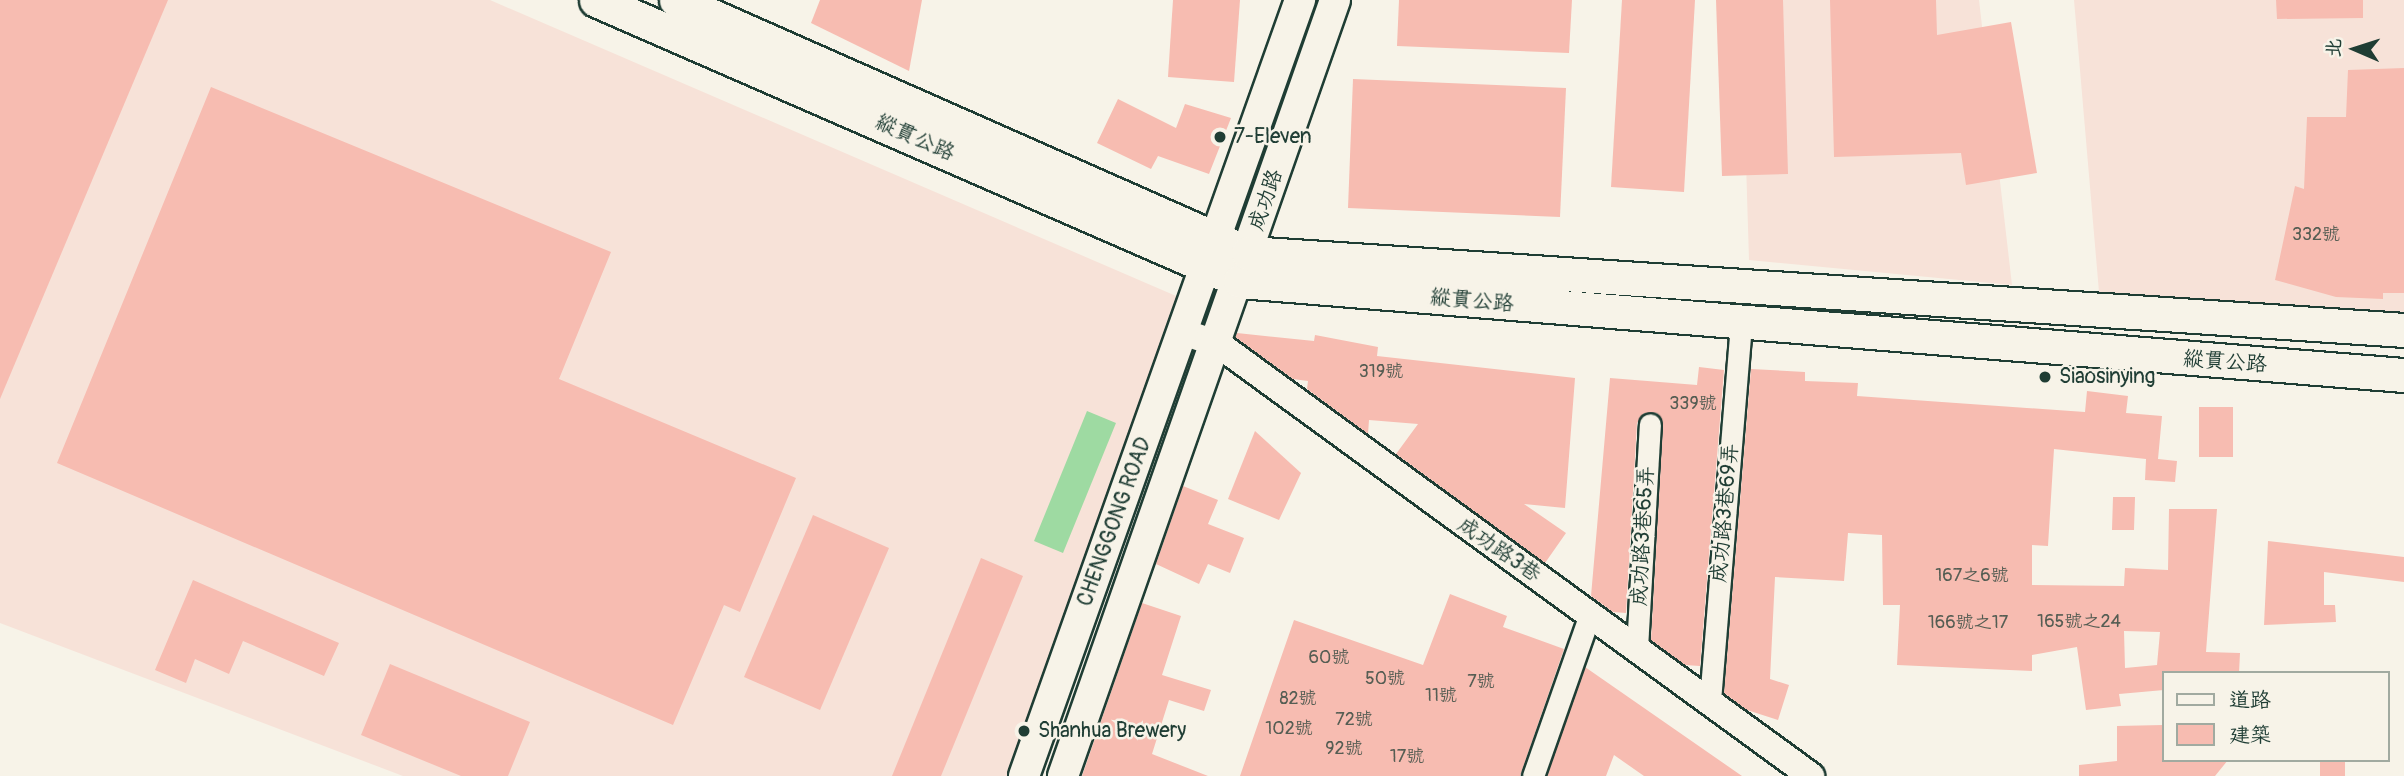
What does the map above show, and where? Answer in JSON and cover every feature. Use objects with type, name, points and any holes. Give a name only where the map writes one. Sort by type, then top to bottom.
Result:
[{"type":"main road","name":"縱貫公路","points":[[596,0],[1244,267],[1741,325],[2404,375]]},
{"type":"main road","name":"縱貫公路","points":[[676,0],[1211,254]]},
{"type":"main road","name":"成功路","points":[[1211,254],[1300,0]]},
{"type":"main road","name":"成功路","points":[[1244,267],[1335,0]]},
{"type":"main road","name":"CHENGGONG ROAD","points":[[1024,776],[1211,254]]},
{"type":"main road","name":"縱貫公路","points":[[1244,267],[2404,330]]},
{"type":"main road","name":"CHENGGONG ROAD","points":[[1063,776],[1244,267]]},
{"type":"street","name":"成功路3巷69弄","points":[[1710,701],[1741,325]]},
{"type":"street","name":"成功路3巷","points":[[1183,332],[1218,344],[1811,776]]},
{"type":"street","name":"成功路3巷65弄","points":[[1636,648],[1650,424]]},
{"type":"street","points":[[1533,776],[1590,614]]},
{"type":"shaded area","name":"Shanhua Brewery","points":[[0,0],[490,0],[1190,302],[1008,776],[403,776],[0,623]]},
{"type":"shaded area","points":[[1741,0],[1979,0],[2012,285],[1749,260]]},
{"type":"shaded area","points":[[2074,0],[2404,0],[2404,322],[2099,292]]},
{"type":"green space","points":[[1087,411],[1116,423],[1063,553],[1034,541]]},
{"type":"building","points":[[0,0],[168,0],[0,399]]},
{"type":"building","points":[[820,0],[922,0],[909,71],[811,23]]},
{"type":"building","points":[[1173,0],[1240,0],[1234,82],[1168,77]]},
{"type":"building","points":[[1399,0],[1572,0],[1569,53],[1397,46]]},
{"type":"building","points":[[1622,0],[1695,0],[1684,192],[1611,187]]},
{"type":"building","points":[[1716,0],[1783,0],[1788,174],[1722,176]]},
{"type":"building","points":[[1830,0],[1936,0],[1937,35],[2011,22],[2037,173],[1966,185],[1961,153],[1834,157]]},
{"type":"building","points":[[2276,0],[2363,0],[2363,18],[2277,19]]},
{"type":"building","points":[[2404,68],[2404,293],[2383,293],[2383,299],[2336,297],[2275,280],[2295,186],[2304,189],[2307,117],[2346,117],[2348,70]]},
{"type":"building","points":[[1353,79],[1566,88],[1560,217],[1348,208]]},
{"type":"building","points":[[211,87],[611,252],[559,379],[796,478],[740,612],[724,605],[673,725],[57,463]]},
{"type":"building","points":[[1118,99],[1176,128],[1185,104],[1231,118],[1209,174],[1158,156],[1151,169],[1097,143]]},
{"type":"building","points":[[1237,333],[1314,341],[1315,335],[1378,347],[1377,356],[1575,378],[1565,508],[1524,504],[1566,533],[1545,563],[1396,454],[1418,424],[1369,420],[1368,434],[1307,389],[1308,381],[1293,379],[1235,337]]},
{"type":"building","points":[[1699,367],[1724,370],[1700,666],[1685,665],[1651,640],[1663,425],[1657,413],[1644,413],[1637,423],[1626,613],[1613,612],[1591,596],[1610,378],[1697,385]]},
{"type":"building","points":[[1751,369],[1805,372],[1805,381],[1858,383],[1857,396],[2085,412],[2087,391],[2128,396],[2126,413],[2162,416],[2158,459],[2177,461],[2175,482],[2145,480],[2146,459],[2054,449],[2048,546],[2032,545],[2032,585],[2124,586],[2125,568],[2168,570],[2169,509],[2217,509],[2206,652],[2240,653],[2239,671],[2162,671],[2162,690],[2119,694],[2121,706],[2086,710],[2077,647],[2032,655],[2032,671],[1897,665],[1900,605],[1883,605],[1882,535],[1848,533],[1844,581],[1775,577],[1770,679],[1789,685],[1778,720],[1747,710],[1724,693]],"holes":[[[2124,631],[2160,632],[2157,665],[2125,668]]]},
{"type":"building","points":[[2199,407],[2233,407],[2233,457],[2199,457]]},
{"type":"building","points":[[1255,431],[1301,473],[1279,520],[1228,499]]},
{"type":"building","points":[[1183,486],[1218,500],[1208,524],[1244,538],[1230,573],[1208,564],[1199,584],[1156,564]]},
{"type":"building","points":[[2113,497],[2135,497],[2134,530],[2112,530]]},
{"type":"building","points":[[813,515],[889,548],[820,710],[744,677]]},
{"type":"building","points":[[2268,541],[2404,557],[2404,582],[2324,572],[2324,605],[2335,605],[2336,622],[2264,625]]},
{"type":"building","points":[[981,558],[1023,576],[941,776],[892,776]]},
{"type":"building","points":[[193,580],[339,643],[324,676],[243,641],[229,674],[195,659],[186,683],[155,670]]},
{"type":"building","points":[[1450,594],[1507,616],[1503,627],[1564,649],[1520,776],[1240,776],[1294,620],[1423,665]]},
{"type":"building","points":[[1142,603],[1181,616],[1162,675],[1211,690],[1204,711],[1169,700],[1152,754],[1208,776],[1082,776]]},
{"type":"building","points":[[390,664],[530,722],[508,776],[461,776],[361,735]]},
{"type":"building","points":[[1585,667],[1742,776],[1644,776],[1614,755],[1606,776],[1547,776]]},
{"type":"building","points":[[2162,725],[2162,762],[2226,762],[2215,776],[2079,776],[2079,765],[2117,761],[2117,726]]},
{"type":"building","points":[[2320,762],[2345,762],[2345,776],[2320,776]]},
{"type":"place","name":"7-Eleven","points":[[1220,137]]},
{"type":"place","name":"Siaosinying","points":[[2045,377]]},
{"type":"place","name":"Shanhua Brewery","points":[[1024,731]]}]
